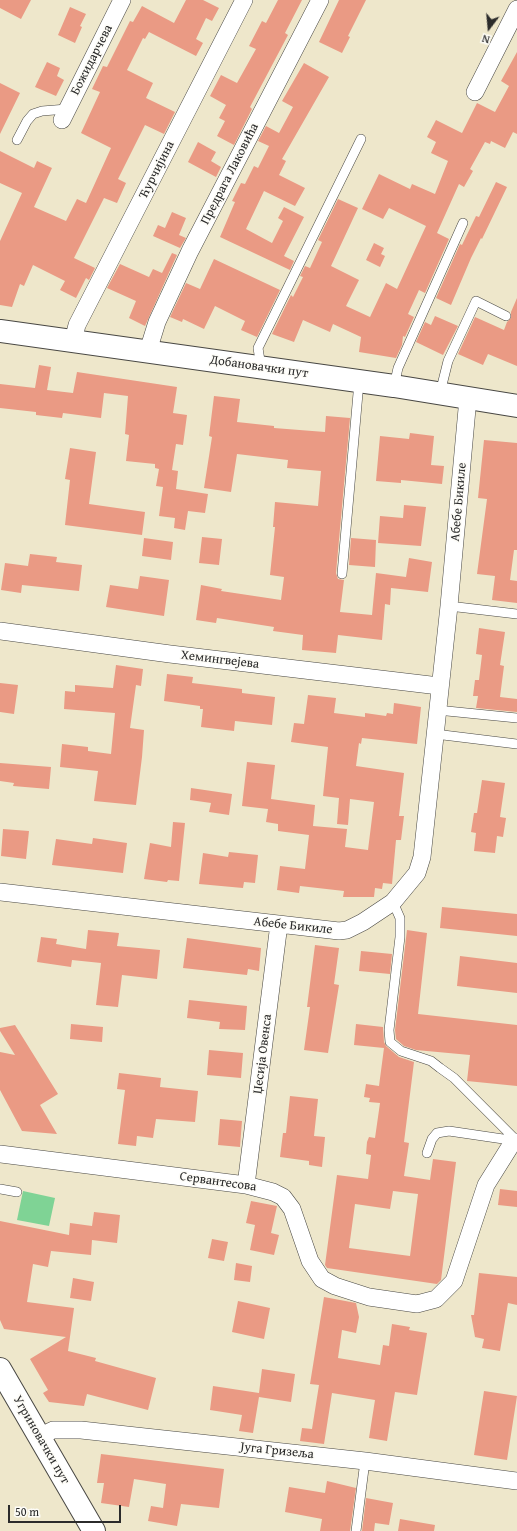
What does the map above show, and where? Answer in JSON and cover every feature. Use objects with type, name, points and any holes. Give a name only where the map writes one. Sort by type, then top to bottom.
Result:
[{"type":"street","name":"Божидарчева","points":[[64,115],[122,0]]},
{"type":"street","name":"Ћурчијина","points":[[73,341],[77,325],[244,0]]},
{"type":"street","name":"Предрага Лаковића","points":[[148,351],[157,322],[190,251],[320,0]]},
{"type":"street","points":[[475,92],[517,9]]},
{"type":"street","name":"Добановачки пут","points":[[0,331],[394,386],[517,406]]},
{"type":"street","name":"Абебе Бикиле","points":[[0,892],[328,930],[347,930],[377,914],[394,902],[417,873],[422,857],[449,606],[468,398]]},
{"type":"street","name":"Хемингвејева","points":[[0,631],[170,654],[440,686]]},
{"type":"street","name":"Џесија Овенса","points":[[246,1185],[279,924]]},
{"type":"street","name":"Сервантесова","points":[[0,1154],[246,1185],[278,1194],[290,1204],[311,1263],[316,1272],[328,1283],[369,1297],[407,1303],[426,1303],[436,1299],[454,1282],[486,1185],[512,1145],[517,1141]]},
{"type":"street","name":"Угриновачки пут","points":[[0,1369],[94,1531]]},
{"type":"street","name":"Југа Гризеља","points":[[39,1436],[54,1430],[82,1430],[365,1461],[517,1481]]},
{"type":"lane","points":[[16,140],[33,114],[42,111],[64,115]]},
{"type":"lane","points":[[261,367],[258,348],[361,139]]},
{"type":"lane","points":[[394,386],[398,368],[463,222]]},
{"type":"lane","points":[[440,393],[448,361],[476,301],[506,316]]},
{"type":"lane","points":[[342,574],[359,382]]},
{"type":"lane","points":[[449,606],[517,614]]},
{"type":"lane","points":[[437,710],[517,718]]},
{"type":"lane","points":[[435,734],[517,744]]},
{"type":"lane","points":[[394,902],[400,918],[400,937],[389,1030],[390,1042],[402,1051],[431,1061],[445,1071],[517,1141]]},
{"type":"lane","points":[[427,1153],[432,1139],[437,1133],[449,1131],[517,1141]]},
{"type":"lane","points":[[0,1189],[17,1192]]},
{"type":"lane","points":[[356,1531],[365,1461]]},
{"type":"green space","points":[[23,1191],[55,1198],[49,1226],[17,1220]]},
{"type":"building","points":[[0,0],[31,0],[21,19],[0,8]]},
{"type":"building","points":[[186,0],[203,0],[219,8],[212,21],[206,18],[196,39],[203,43],[196,56],[149,32],[145,39],[143,38],[127,70],[153,83],[146,98],[175,112],[164,134],[145,125],[118,179],[126,183],[117,203],[104,198],[74,258],[95,268],[89,280],[86,278],[76,298],[60,290],[65,281],[33,265],[24,286],[20,284],[12,307],[0,305],[0,241],[22,193],[0,183],[0,151],[34,168],[37,161],[52,168],[34,207],[66,221],[77,199],[86,203],[111,148],[81,133],[100,92],[92,89],[103,66],[107,67],[130,21],[133,22],[142,6],[174,23]]},
{"type":"building","points":[[278,0],[302,0],[285,33],[288,35],[250,107],[252,109],[234,145],[217,136],[225,121],[219,118],[226,105],[210,96],[221,75],[237,83],[256,49],[249,46],[262,21],[266,23]]},
{"type":"building","points":[[339,0],[366,0],[348,36],[350,37],[342,53],[319,42]]},
{"type":"building","points":[[70,7],[86,14],[80,26],[82,27],[75,43],[58,35]]},
{"type":"building","points":[[517,52],[517,134],[513,132],[505,148],[491,141],[490,144],[485,142],[470,169],[473,171],[464,187],[459,184],[437,233],[449,239],[425,293],[419,290],[408,314],[414,317],[405,337],[403,336],[402,345],[396,358],[359,352],[361,337],[333,324],[330,332],[303,320],[294,342],[272,334],[291,295],[293,297],[303,277],[300,276],[305,266],[310,268],[322,242],[318,240],[338,199],[358,208],[331,266],[359,280],[346,306],[370,317],[386,283],[397,289],[426,226],[389,208],[383,219],[362,209],[379,174],[410,189],[412,184],[435,194],[448,161],[431,153],[436,142],[427,137],[436,120],[462,133],[477,103],[495,112],[509,86],[501,81]]},
{"type":"building","points":[[47,62],[60,68],[57,76],[64,80],[56,96],[35,87]]},
{"type":"building","points":[[304,63],[329,77],[282,159],[286,161],[279,175],[305,188],[295,206],[264,191],[246,229],[272,243],[283,221],[278,218],[284,207],[304,217],[284,256],[294,261],[290,270],[220,237],[235,202],[232,201],[241,183],[245,184],[254,166],[258,168],[269,146],[258,141],[266,126],[279,133],[293,107],[282,101]]},
{"type":"building","points":[[0,83],[20,93],[0,134]]},
{"type":"building","points":[[198,142],[216,152],[211,161],[221,167],[216,177],[188,162]]},
{"type":"building","points":[[496,182],[507,187],[482,239],[481,238],[471,258],[451,305],[436,298],[460,244],[462,245],[476,216],[479,217]]},
{"type":"building","points":[[172,212],[186,218],[179,235],[186,238],[180,248],[153,236],[158,225],[165,228]]},
{"type":"building","points":[[374,243],[384,248],[381,254],[385,256],[380,267],[366,260]]},
{"type":"building","points":[[172,253],[177,255],[145,326],[129,318],[136,301],[107,288],[120,264],[149,277],[153,269],[162,273]]},
{"type":"building","points":[[214,259],[280,290],[257,337],[241,330],[245,321],[215,306],[204,329],[183,319],[182,322],[170,317],[186,283],[200,289]]},
{"type":"building","points":[[517,298],[517,366],[488,354],[483,365],[458,354],[475,317],[504,330],[507,322],[511,318],[511,312]]},
{"type":"building","points":[[435,316],[458,326],[443,355],[416,342],[425,322],[431,325]]},
{"type":"building","points":[[39,365],[51,367],[47,390],[73,393],[77,372],[177,387],[173,413],[187,415],[183,445],[176,444],[172,470],[178,471],[176,489],[208,494],[205,513],[188,511],[185,530],[174,528],[175,518],[159,516],[163,487],[156,486],[159,469],[155,468],[155,464],[126,461],[129,435],[125,434],[128,396],[104,393],[101,418],[63,413],[62,418],[36,415],[36,412],[0,408],[0,384],[35,388]]},
{"type":"building","points":[[214,396],[240,399],[237,422],[274,426],[274,428],[325,432],[326,416],[350,418],[336,573],[338,579],[344,580],[340,612],[372,615],[376,573],[406,577],[409,558],[432,562],[428,592],[391,588],[390,605],[385,604],[382,640],[338,635],[336,653],[302,650],[303,635],[273,631],[274,627],[217,618],[216,623],[196,620],[201,585],[222,589],[221,591],[281,600],[284,577],[270,575],[275,527],[273,527],[275,502],[318,506],[321,471],[287,468],[288,460],[237,454],[231,492],[204,488],[212,437],[209,436]]},
{"type":"building","points":[[410,433],[434,436],[431,465],[444,466],[442,484],[401,480],[401,483],[376,481],[380,436],[409,439]]},
{"type":"building","points":[[484,440],[517,443],[517,550],[514,550],[510,580],[517,581],[517,603],[492,600],[495,576],[477,574],[487,499],[478,498]]},
{"type":"building","points":[[70,448],[96,452],[89,504],[145,512],[142,535],[65,525],[70,480],[65,479]]},
{"type":"building","points":[[404,505],[426,507],[421,546],[378,543],[380,516],[403,518]]},
{"type":"building","points":[[202,537],[222,539],[219,565],[199,563]]},
{"type":"building","points":[[144,538],[173,542],[171,560],[142,556]]},
{"type":"building","points":[[351,538],[376,540],[375,567],[349,565]]},
{"type":"building","points":[[30,554],[57,557],[56,562],[82,565],[79,591],[22,585],[21,593],[1,590],[5,563],[28,566]]},
{"type":"building","points":[[140,576],[169,580],[164,616],[106,607],[110,585],[138,589]]},
{"type":"building","points":[[479,628],[505,632],[500,665],[504,666],[500,697],[517,699],[517,712],[476,708],[478,696],[473,696],[475,680],[479,680],[482,655],[476,654]]},
{"type":"building","points":[[116,665],[143,669],[141,686],[136,685],[130,728],[144,730],[136,805],[94,801],[98,771],[60,767],[62,744],[88,747],[88,751],[111,754],[115,713],[64,709],[65,691],[75,692],[75,685],[113,688]]},
{"type":"building","points":[[167,674],[193,677],[192,683],[242,689],[242,693],[275,697],[272,725],[235,721],[234,731],[201,727],[203,709],[200,709],[200,706],[164,701]]},
{"type":"building","points":[[0,683],[18,685],[14,714],[0,712]]},
{"type":"building","points":[[308,695],[336,698],[334,713],[365,717],[365,713],[386,716],[387,713],[393,714],[394,703],[421,707],[417,744],[362,738],[361,744],[359,743],[356,766],[404,773],[399,816],[404,816],[401,840],[396,840],[392,884],[383,883],[382,889],[375,888],[374,897],[343,897],[344,891],[300,886],[299,893],[277,890],[280,866],[305,869],[309,835],[278,831],[278,824],[266,822],[268,809],[242,806],[247,762],[275,765],[271,799],[315,805],[313,826],[347,829],[345,847],[368,850],[374,802],[350,799],[348,825],[337,824],[339,798],[323,796],[328,747],[291,742],[294,723],[304,724]]},
{"type":"building","points":[[0,763],[51,767],[49,789],[13,786],[14,783],[0,781]]},
{"type":"building","points":[[482,780],[505,783],[500,817],[506,818],[503,837],[497,836],[495,853],[474,851],[476,833],[471,832],[474,813],[477,813]]},
{"type":"building","points":[[191,788],[232,794],[229,815],[209,812],[211,803],[190,800]]},
{"type":"building","points":[[173,822],[185,823],[179,881],[168,880],[167,882],[144,879],[150,843],[171,847]]},
{"type":"building","points":[[3,829],[29,831],[26,859],[1,856]]},
{"type":"building","points":[[93,838],[127,843],[123,873],[52,865],[56,839],[92,844]]},
{"type":"building","points":[[229,852],[258,855],[255,883],[244,882],[243,888],[199,884],[203,853],[228,857]]},
{"type":"building","points":[[442,907],[517,914],[517,936],[440,928]]},
{"type":"building","points":[[88,930],[119,933],[117,946],[160,950],[157,979],[122,975],[118,1007],[96,1005],[101,963],[72,960],[71,967],[37,962],[41,937],[57,939],[56,944],[86,949]]},
{"type":"building","points":[[407,930],[427,933],[418,1014],[517,1025],[517,1086],[467,1081],[470,1055],[416,1050],[404,1046],[396,1039],[395,1030]]},
{"type":"building","points":[[187,938],[261,948],[259,971],[248,969],[247,975],[183,968]]},
{"type":"building","points":[[315,945],[339,948],[334,984],[339,985],[328,1053],[304,1050],[310,1007],[307,1007]]},
{"type":"building","points":[[361,951],[392,954],[390,974],[359,971]]},
{"type":"building","points":[[460,956],[517,963],[517,993],[457,986]]},
{"type":"building","points":[[189,1000],[247,1006],[245,1030],[219,1029],[220,1022],[187,1018]]},
{"type":"building","points":[[71,1024],[103,1027],[102,1042],[70,1039]]},
{"type":"building","points":[[356,1024],[383,1027],[384,1042],[386,1046],[399,1057],[414,1062],[404,1142],[409,1143],[404,1176],[430,1180],[433,1159],[456,1162],[441,1280],[437,1284],[327,1268],[325,1265],[337,1175],[368,1179],[371,1155],[366,1154],[367,1142],[369,1137],[375,1138],[380,1103],[369,1102],[370,1098],[364,1097],[366,1084],[379,1086],[384,1048],[354,1045]],"holes":[[[393,1191],[418,1194],[410,1256],[349,1248],[355,1204],[390,1209]]]},
{"type":"building","points":[[15,1025],[58,1094],[40,1105],[57,1134],[22,1131],[0,1090],[0,1052],[15,1055],[0,1031],[0,1028]]},
{"type":"building","points":[[209,1050],[243,1053],[241,1078],[207,1075]]},
{"type":"building","points":[[119,1073],[161,1078],[160,1087],[198,1091],[195,1122],[156,1119],[153,1138],[137,1136],[136,1146],[118,1144],[125,1090],[117,1089]]},
{"type":"building","points":[[290,1096],[318,1099],[314,1136],[325,1137],[322,1167],[309,1165],[309,1161],[280,1157],[283,1133],[286,1133]]},
{"type":"building","points":[[220,1119],[242,1121],[240,1147],[218,1145]]},
{"type":"building","points":[[500,1189],[517,1191],[517,1207],[498,1205]]},
{"type":"building","points":[[251,1201],[277,1206],[271,1233],[279,1235],[274,1255],[250,1250],[255,1225],[246,1223]]},
{"type":"building","points":[[94,1212],[120,1215],[117,1243],[92,1240],[91,1255],[51,1251],[48,1267],[33,1264],[27,1302],[74,1308],[68,1351],[96,1358],[95,1361],[156,1378],[148,1410],[87,1394],[84,1406],[49,1402],[43,1393],[48,1390],[30,1359],[66,1337],[4,1329],[0,1320],[0,1221],[69,1235],[70,1223],[92,1226]]},
{"type":"building","points":[[212,1239],[228,1242],[224,1261],[208,1258]]},
{"type":"building","points":[[236,1263],[252,1266],[250,1282],[234,1280]]},
{"type":"building","points":[[479,1273],[517,1277],[517,1305],[508,1303],[500,1351],[482,1348],[484,1339],[475,1337],[471,1315],[474,1315]]},
{"type":"building","points":[[73,1278],[94,1282],[91,1301],[70,1298]]},
{"type":"building","points":[[324,1297],[356,1303],[359,1317],[356,1333],[342,1330],[338,1358],[380,1365],[383,1345],[389,1346],[392,1324],[410,1327],[409,1330],[427,1333],[417,1395],[395,1392],[387,1441],[369,1438],[375,1400],[332,1393],[324,1444],[300,1441],[302,1428],[312,1429],[319,1385],[310,1384]]},
{"type":"building","points":[[238,1301],[270,1308],[264,1339],[232,1332]]},
{"type":"building","points":[[262,1369],[295,1374],[291,1402],[259,1397],[253,1433],[239,1431],[242,1415],[210,1410],[213,1386],[259,1393]]},
{"type":"building","points":[[484,1391],[517,1396],[507,1460],[474,1455]]},
{"type":"building","points":[[101,1454],[224,1469],[219,1508],[181,1504],[177,1526],[148,1521],[151,1506],[163,1508],[166,1484],[134,1479],[129,1507],[101,1503],[104,1483],[97,1483]]},
{"type":"building","points":[[327,1481],[356,1488],[350,1531],[320,1531],[322,1519],[285,1512],[289,1487],[325,1493]]},
{"type":"building","points":[[366,1498],[393,1503],[389,1525],[375,1523],[374,1531],[362,1531]]},
{"type":"building","points":[[400,1519],[435,1525],[434,1531],[398,1531]]}]
